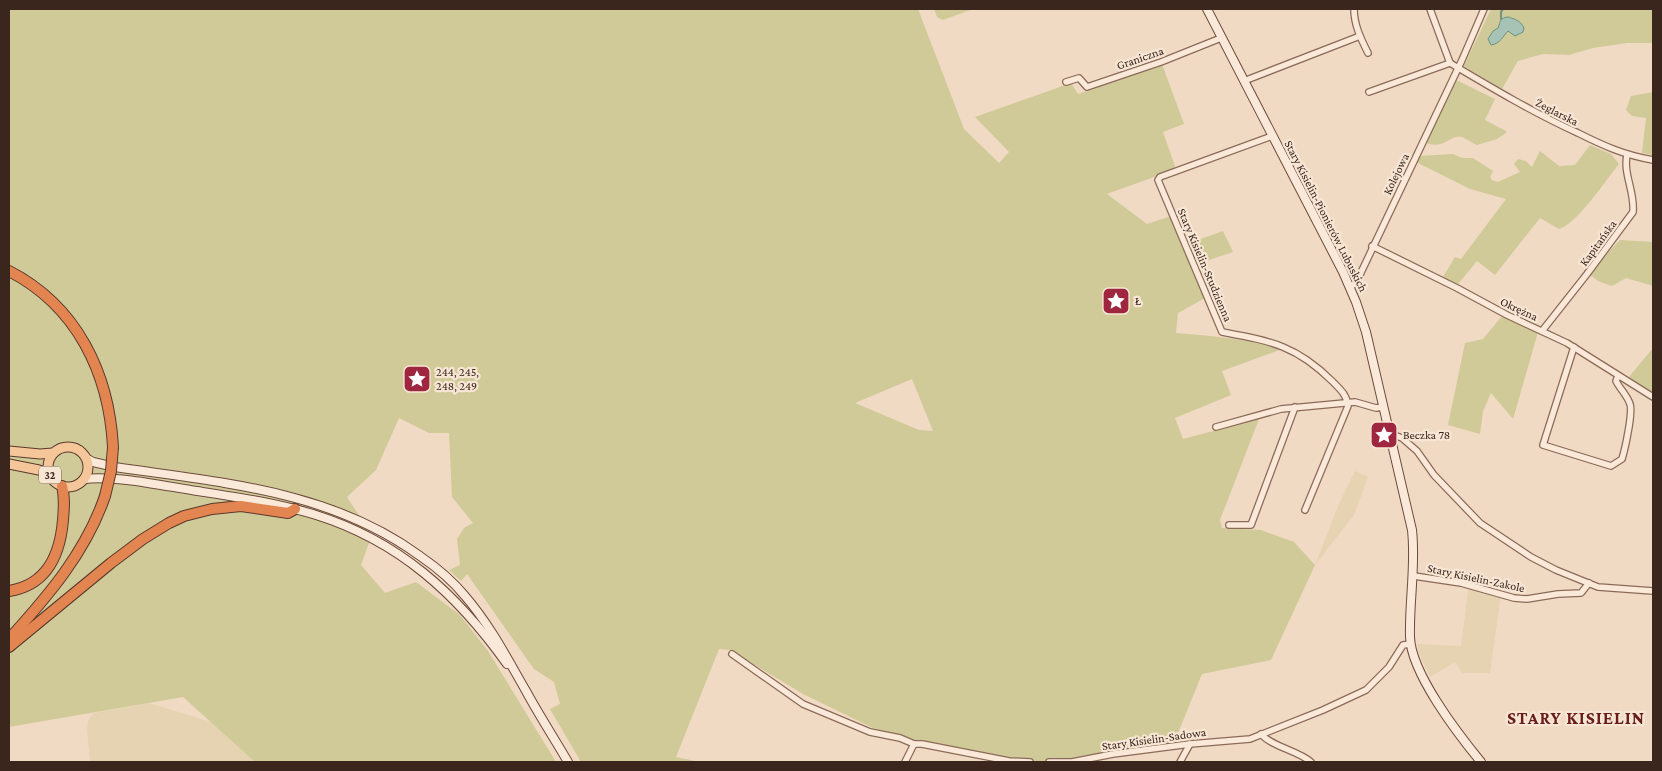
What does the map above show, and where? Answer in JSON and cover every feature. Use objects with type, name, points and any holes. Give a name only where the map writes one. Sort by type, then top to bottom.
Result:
[{"type":"highway","points":[[9,271],[57,307],[75,329],[88,351],[105,390],[114,447],[105,496],[97,519],[81,549],[58,581],[9,638]]},
{"type":"highway","points":[[9,590],[33,582],[53,563],[60,543],[63,524],[65,500],[62,486]]},
{"type":"highway","points":[[9,647],[111,563],[143,539],[169,523],[184,516],[212,509],[241,506],[288,513],[295,509]]},
{"type":"main road","name":"Stary Kisielin-Pionierów Lubuskich","points":[[1206,9],[1350,286],[1361,315],[1412,530],[1414,576],[1411,644],[1418,665],[1433,694],[1481,762]]},
{"type":"main road","name":"32","points":[[49,474],[49,460],[53,453],[61,448],[71,447],[80,450],[86,458]]},
{"type":"main road","points":[[9,451],[40,454],[53,453]]},
{"type":"main road","points":[[84,479],[88,471],[86,458]]},
{"type":"main road","points":[[86,458],[93,462],[115,467],[255,489],[298,498],[339,511],[398,540],[432,564],[463,594],[490,629],[568,762]]},
{"type":"main road","name":"32","points":[[9,464],[49,474],[56,483],[62,486],[74,486],[84,479]]},
{"type":"main road","points":[[84,479],[100,478],[186,490],[295,509],[325,518],[368,537],[387,547],[448,593],[466,612],[525,690]]},
{"type":"street","points":[[1354,9],[1354,18],[1368,52]]},
{"type":"street","points":[[1368,92],[1450,63],[1430,9]]},
{"type":"street","name":"Kolejowa","points":[[1350,286],[1356,283],[1484,9]]},
{"type":"street","points":[[1244,81],[1360,36]]},
{"type":"street","name":"Graniczna","points":[[1066,82],[1079,78],[1088,87],[1161,62],[1222,38]]},
{"type":"street","name":"Żeglarska","points":[[1450,63],[1541,115],[1608,148],[1627,155],[1653,160]]},
{"type":"street","name":"Stary Kisielin-Studzienna","points":[[1272,136],[1160,176],[1158,180],[1222,332],[1273,343],[1303,356],[1347,396],[1348,402]]},
{"type":"street","name":"Kapitańska","points":[[1542,330],[1633,212],[1634,204],[1625,164],[1627,155]]},
{"type":"street","name":"Okrężna","points":[[1372,246],[1574,347],[1653,397]]},
{"type":"street","points":[[1574,347],[1542,445],[1611,466],[1622,459],[1631,409],[1626,394],[1617,384],[1618,376]]},
{"type":"street","points":[[1305,510],[1348,402]]},
{"type":"street","points":[[1216,427],[1276,410],[1295,407],[1348,402],[1366,404],[1376,408],[1383,407]]},
{"type":"street","points":[[1229,524],[1252,525],[1295,407]]},
{"type":"street","points":[[1390,436],[1394,435],[1402,438],[1417,451],[1434,475],[1480,523],[1531,557],[1604,588],[1653,591]]},
{"type":"street","name":"Stary Kisielin-Zakole","points":[[1414,576],[1461,582],[1505,596],[1527,599],[1558,594],[1581,593],[1589,583]]},
{"type":"street","name":"Stary Kisielin-Sadowa","points":[[1049,762],[1072,762],[1113,754],[1190,744],[1250,739],[1323,710],[1366,690],[1389,667],[1404,645],[1411,644]]},
{"type":"street","points":[[732,654],[803,704],[870,732],[900,738],[914,744],[1030,762]]},
{"type":"street","points":[[1262,734],[1266,740],[1301,754],[1311,762]]},
{"type":"street","points":[[905,762],[914,744]]},
{"type":"street","points":[[1180,762],[1190,744]]},
{"type":"street","points":[[1109,762],[1113,754]]},
{"type":"shaded area","points":[[9,9],[918,9],[964,129],[999,163],[1009,152],[975,117],[1071,83],[1078,94],[1162,64],[1184,124],[1163,132],[1176,169],[1107,194],[1147,224],[1171,216],[1184,245],[1223,231],[1233,252],[1191,266],[1205,298],[1178,313],[1176,333],[1242,340],[1282,349],[1222,371],[1231,395],[1175,418],[1183,439],[1259,419],[1220,520],[1222,528],[1261,530],[1294,542],[1315,565],[1271,660],[1202,674],[1176,738],[1175,746],[1060,762],[1035,762],[1001,758],[914,742],[873,728],[803,694],[730,650],[719,649],[676,757],[700,762],[581,762],[550,709],[560,704],[554,682],[534,669],[467,574],[461,581],[449,570],[460,565],[457,539],[464,528],[473,523],[452,497],[449,433],[429,433],[399,418],[376,470],[347,497],[372,535],[361,565],[385,593],[416,582],[460,615],[488,651],[556,762],[255,762],[183,697],[9,727]],"holes":[[[912,379],[933,431],[919,430],[855,403]]]},
{"type":"shaded area","points":[[934,9],[973,9],[943,20],[937,17]]},
{"type":"shaded area","points":[[1491,9],[1653,9],[1653,43],[1627,43],[1593,48],[1569,55],[1543,54],[1518,61],[1502,89],[1464,66]]},
{"type":"shaded area","points":[[1508,17],[1521,24],[1524,28],[1523,32],[1515,36],[1508,31],[1499,41],[1491,45],[1488,39],[1493,31],[1498,28],[1502,19]]},
{"type":"shaded area","points":[[1454,79],[1495,99],[1485,120],[1506,131],[1506,133],[1497,139],[1477,145],[1462,137],[1457,137],[1437,145],[1423,142]]},
{"type":"shaded area","points":[[1653,92],[1653,155],[1642,153],[1646,118],[1632,116],[1626,110],[1631,96]]},
{"type":"shaded area","points":[[1590,145],[1611,154],[1619,164],[1591,201],[1574,219],[1559,229],[1540,218],[1495,275],[1477,261],[1454,289],[1440,282],[1455,257],[1461,259],[1506,199],[1470,189],[1416,162],[1419,156],[1453,154],[1462,158],[1473,158],[1493,171],[1490,177],[1498,182],[1520,172],[1514,164],[1518,159],[1526,161],[1532,167],[1540,151],[1559,166],[1575,165]]},
{"type":"shaded area","points":[[1620,240],[1653,242],[1653,286],[1626,278],[1612,286],[1598,281],[1588,273]]},
{"type":"shaded area","points":[[1502,316],[1538,332],[1513,419],[1491,393],[1483,411],[1480,434],[1448,425],[1465,343],[1483,339]]},
{"type":"shaded area","points":[[1653,348],[1653,393],[1629,377]]},
{"type":"shaded area","points":[[1355,471],[1368,477],[1354,515],[1315,565],[1339,504]]},
{"type":"shaded area","points":[[1469,584],[1501,595],[1490,673],[1462,673],[1455,662],[1430,677],[1417,644],[1461,646]]},
{"type":"shaded area","points":[[149,703],[211,722],[255,762],[90,762],[87,730],[88,720],[94,713]]},
{"type":"waterway","points":[[1501,19],[1503,9]]},
{"type":"place","name":"Ł","points":[[1116,301]]},
{"type":"place","name":"244, 245, 248, 249","points":[[417,379]]},
{"type":"place","name":"Beczka 78","points":[[1384,435]]},
{"type":"district","name":"STARY KISIELIN","points":[[1576,718]]}]
